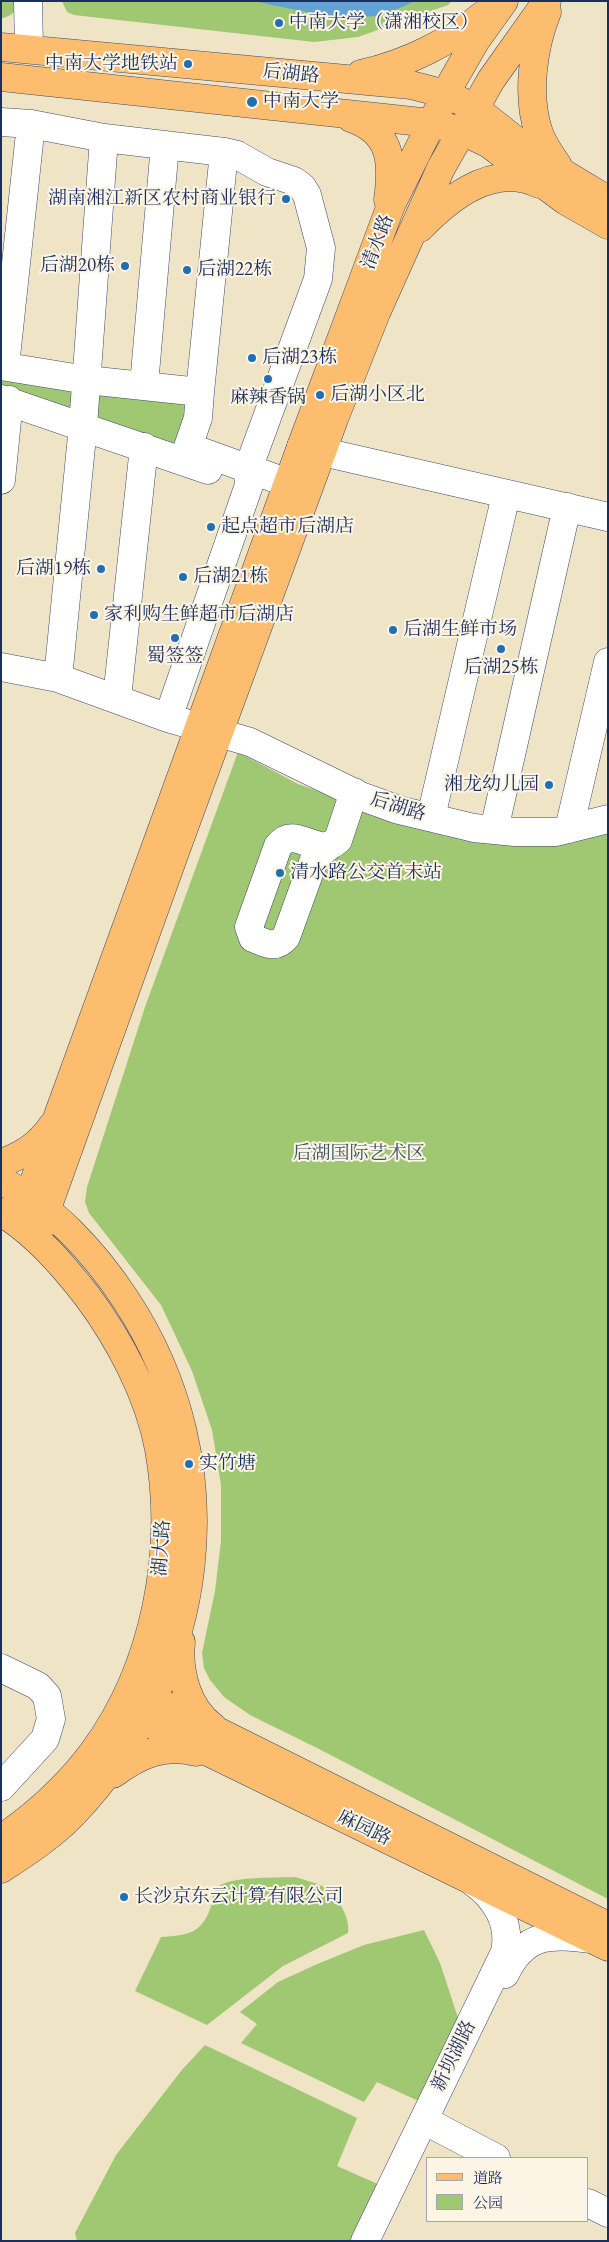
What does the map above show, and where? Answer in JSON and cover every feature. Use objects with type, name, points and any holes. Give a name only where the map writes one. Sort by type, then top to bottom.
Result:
[{"type":"main road","points":[[327,78],[360,75],[417,58],[468,27],[499,1]]},
{"type":"main road","name":"清水路","points":[[209,729],[285,490],[311,450],[391,205],[446,94],[476,40],[504,1]]},
{"type":"main road","points":[[38,1204],[62,1107],[209,729],[311,450],[433,185],[492,80],[547,1]]},
{"type":"main road","points":[[552,1],[538,43],[533,79],[534,110],[539,133],[548,152],[558,166],[580,184]]},
{"type":"main road","name":"后湖路","points":[[1,47],[411,86],[446,94],[475,108],[538,158],[608,200]]},
{"type":"main road","name":"后湖路","points":[[1,77],[431,123],[462,131],[489,144],[552,191],[608,225]]},
{"type":"main road","points":[[325,111],[370,126],[382,137],[390,160],[391,178],[383,228]]},
{"type":"main road","points":[[399,259],[420,228],[441,206],[468,187],[494,180],[515,179],[533,181],[552,191]]},
{"type":"main road","points":[[209,729],[60,1170],[56,1201],[58,1214],[70,1232],[115,1284],[138,1319],[157,1356],[171,1392],[185,1438],[192,1479],[193,1519],[179,1662],[182,1678],[197,1709],[223,1747]]},
{"type":"main road","points":[[1,1163],[14,1158],[43,1138],[62,1107]]},
{"type":"main road","points":[[19,1224],[38,1204],[60,1170]]},
{"type":"main road","points":[[1,1181],[38,1204],[70,1232]]},
{"type":"main road","name":"湖大路","points":[[1,1839],[23,1824],[60,1791],[137,1704],[162,1576],[166,1517],[158,1447],[138,1381],[107,1323],[60,1261],[19,1224]]},
{"type":"main road","points":[[1,1870],[72,1815],[114,1766],[137,1704],[173,1649],[185,1610]]},
{"type":"main road","name":"麻园路","points":[[137,1704],[602,1937]]},
{"type":"main road","points":[[98,1785],[136,1758],[152,1751],[168,1748],[223,1747]]},
{"type":"main road","name":"麻园路","points":[[223,1747],[468,1878],[602,1937]]},
{"type":"street","points":[[28,1],[29,49]]},
{"type":"street","points":[[1,122],[31,124],[104,138],[237,155],[267,172],[294,181],[302,187],[307,195],[321,248],[322,263],[318,279],[248,477],[168,718]]},
{"type":"street","points":[[31,124],[3,366],[87,380],[200,392]]},
{"type":"street","points":[[58,678],[87,380],[104,138]]},
{"type":"street","points":[[144,386],[165,145]]},
{"type":"street","points":[[224,152],[198,418],[188,447],[248,477]]},
{"type":"street","points":[[1,480],[5,399],[144,446],[285,490]]},
{"type":"street","points":[[117,698],[144,446]]},
{"type":"street","points":[[311,450],[608,517]]},
{"type":"street","points":[[431,817],[506,495]]},
{"type":"street","points":[[494,830],[567,507]]},
{"type":"street","points":[[569,829],[608,662]]},
{"type":"street","name":"后湖路","points":[[1,667],[58,678],[168,718],[267,748],[354,792],[399,810],[474,828],[494,830],[556,832],[608,819]]},
{"type":"street","points":[[328,847],[338,840],[354,792]]},
{"type":"street","points":[[1,1668],[38,1686],[47,1696],[51,1719],[45,1739],[1,1787]]},
{"type":"street","name":"新坝湖路","points":[[365,2241],[505,1952],[507,1932],[500,1910],[482,1888],[468,1878]]},
{"type":"street","name":"新坝湖路","points":[[377,2241],[434,2126],[512,1960],[519,1950],[526,1944],[545,1938],[570,1936],[602,1937]]},
{"type":"street","points":[[434,2126],[494,2157]]},
{"type":"street","points":[[589,2204],[608,2213]]},
{"type":"green space","points":[[1,1],[20,1],[13,13],[1,18]]},
{"type":"green space","name":"中南大学（潇湘校区）","points":[[62,1],[452,1],[448,5],[358,37],[314,42],[74,15],[67,12]]},
{"type":"green space","points":[[1,372],[74,386],[77,404],[65,409],[1,387]]},
{"type":"green space","points":[[95,392],[180,397],[190,408],[179,445],[98,418],[93,412]]},
{"type":"green space","name":"后湖国际艺术区","points":[[238,752],[298,784],[376,811],[608,829],[608,1899],[250,1715],[224,1697],[210,1680],[204,1668],[202,1653],[215,1591],[221,1541],[221,1485],[212,1430],[192,1371],[161,1305],[89,1213],[85,1202],[87,1187],[145,1007]]},
{"type":"green space","points":[[295,1877],[322,1886],[332,1894],[345,1913],[348,1933],[283,1966],[207,2025],[135,1991],[161,1937],[187,1934],[199,1927],[208,1913],[213,1896],[219,1886],[245,1879]]},
{"type":"green space","points":[[424,1930],[440,1963],[461,2027],[423,2103],[377,2082],[364,2102],[241,2043],[257,2024],[240,2012],[278,1982],[364,1945]]},
{"type":"green space","points":[[205,2045],[357,2118],[337,2166],[380,2185],[354,2241],[77,2241],[75,2233],[116,2155],[181,2071]]},
{"type":"water","points":[[254,1],[415,1],[390,12],[370,17],[351,17],[309,12]]},
{"type":"place","name":"中南大学（潇湘校区）","points":[[279,23]]},
{"type":"place","name":"中南大学地铁站","points":[[188,64]]},
{"type":"place","name":"中南大学","points":[[252,102]]},
{"type":"place","name":"湖南湘江新区农村商业银行","points":[[286,199]]},
{"type":"place","name":"后湖20栋","points":[[125,266]]},
{"type":"place","name":"后湖22栋","points":[[187,270]]},
{"type":"place","name":"后湖23栋","points":[[252,358]]},
{"type":"place","name":"麻辣香锅","points":[[268,379]]},
{"type":"place","name":"后湖小区北","points":[[320,395]]},
{"type":"place","name":"起点超市后湖店","points":[[211,527]]},
{"type":"place","name":"后湖19栋","points":[[101,569]]},
{"type":"place","name":"后湖21栋","points":[[183,577]]},
{"type":"place","name":"家利购生鲜超市后湖店","points":[[94,615]]},
{"type":"place","name":"后湖生鲜市场","points":[[393,630]]},
{"type":"place","name":"蜀签签","points":[[175,638]]},
{"type":"place","name":"后湖25栋","points":[[501,649]]},
{"type":"place","name":"湘龙幼儿园","points":[[549,785]]},
{"type":"place","name":"清水路公交首末站","points":[[280,873]]},
{"type":"place","name":"实竹塘","points":[[189,1464]]},
{"type":"place","name":"长沙京东云计算有限公司","points":[[124,1897]]}]
